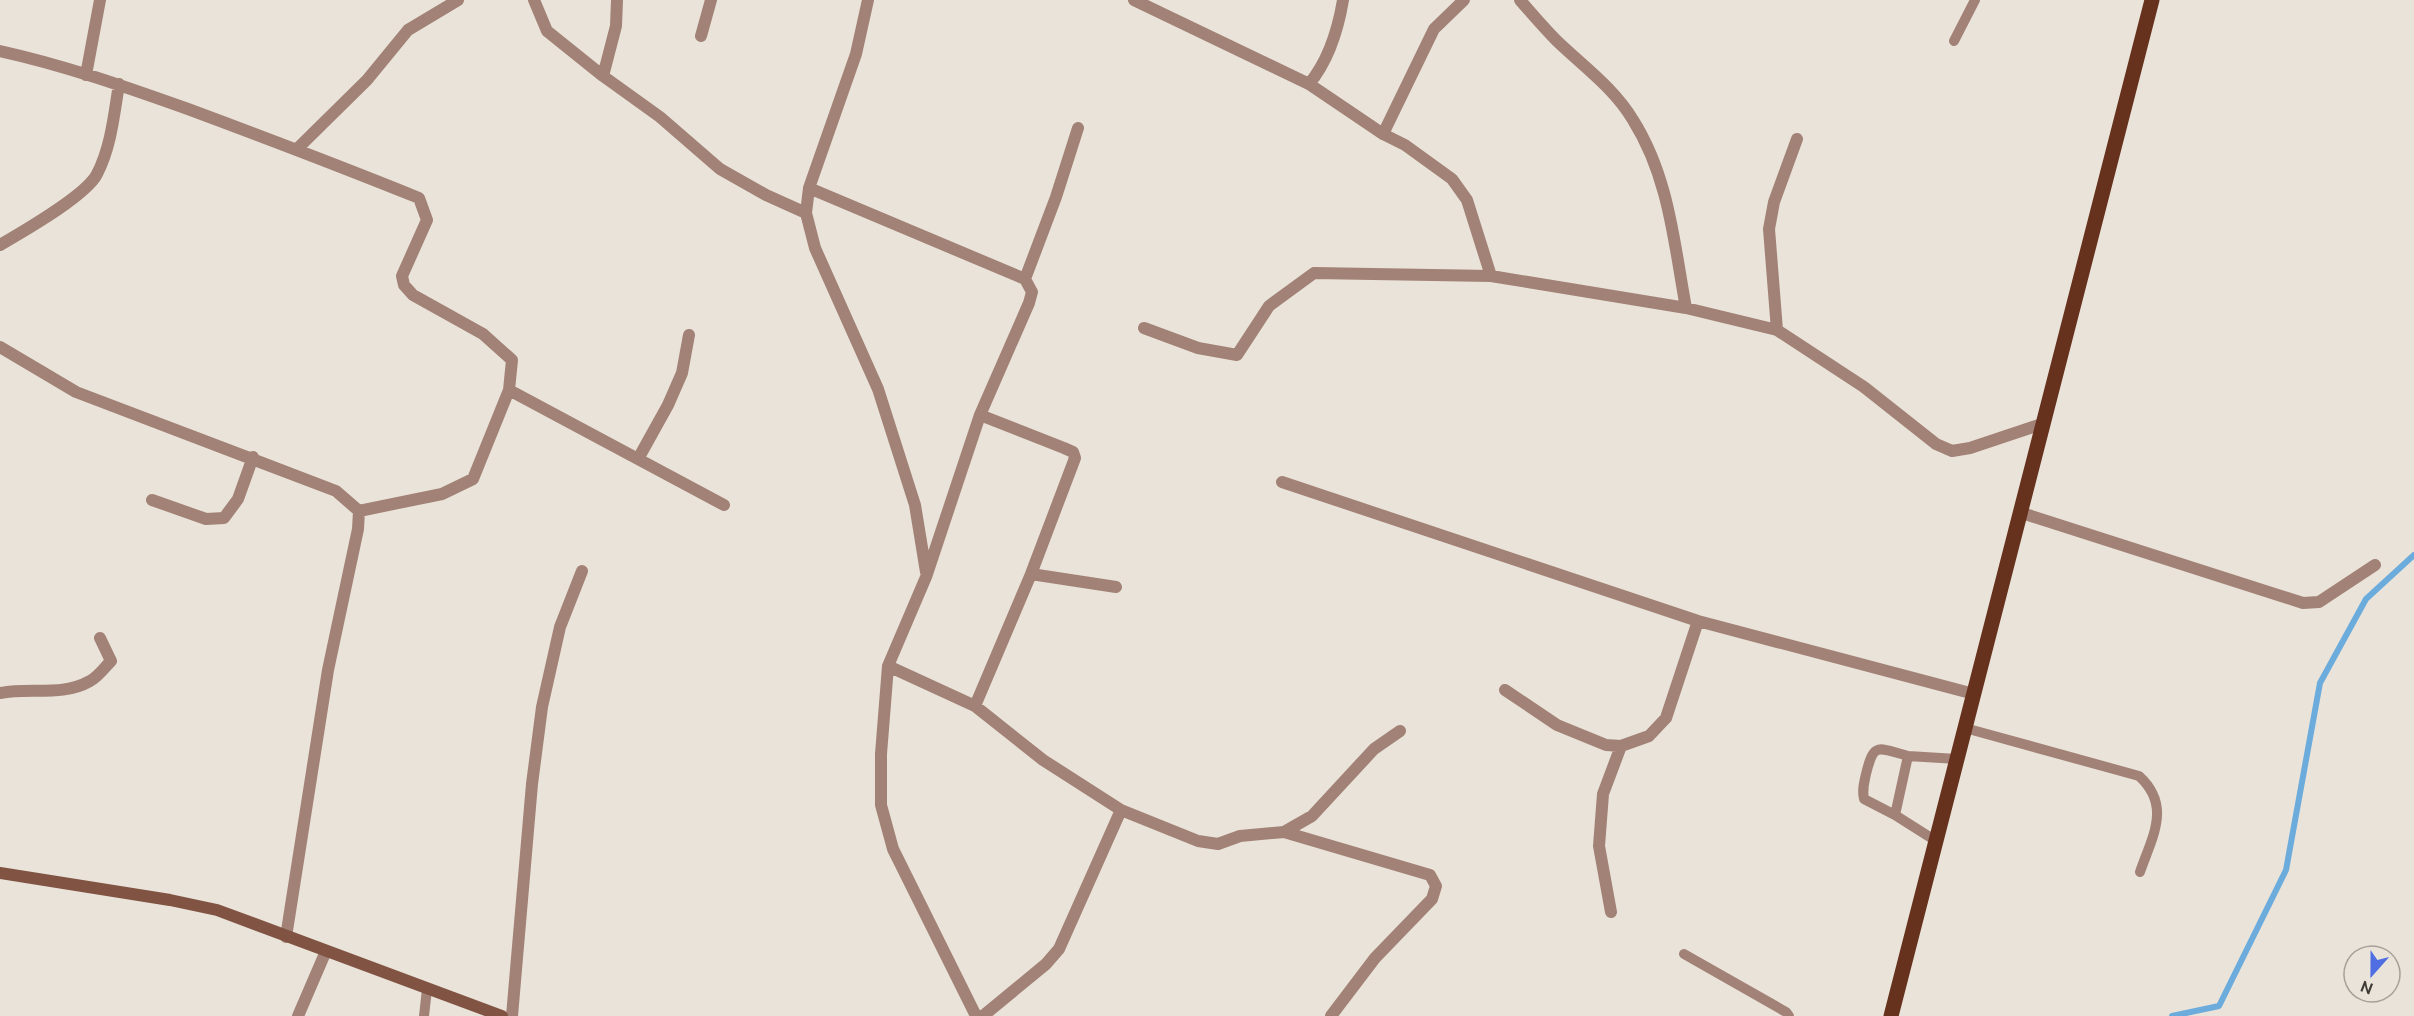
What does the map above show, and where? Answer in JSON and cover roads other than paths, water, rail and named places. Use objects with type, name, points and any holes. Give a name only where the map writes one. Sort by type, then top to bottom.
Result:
[{"type":"main road","points":[[1891,1016],[2152,0]]},
{"type":"street","points":[[86,75],[100,0]]},
{"type":"street","points":[[297,149],[367,81],[408,30],[459,0]]},
{"type":"street","points":[[534,0],[547,31],[603,76],[660,117],[720,169],[766,195],[806,213]]},
{"type":"street","points":[[603,76],[616,26],[617,0]]},
{"type":"street","points":[[701,36],[711,0]]},
{"type":"street","points":[[868,0],[856,54],[809,188],[806,213],[815,248],[878,389],[915,504],[926,577]]},
{"type":"street","points":[[1134,0],[1309,84],[1383,134],[1405,145],[1452,179],[1467,200],[1491,276]]},
{"type":"street","points":[[1309,84],[1320,71],[1339,27],[1343,0]]},
{"type":"street","points":[[1383,134],[1434,29],[1464,0]]},
{"type":"street","points":[[1520,0],[1556,40],[1604,83],[1633,118],[1656,162],[1668,203],[1686,308]]},
{"type":"street","points":[[0,51],[119,84],[297,149],[419,198],[427,220],[402,276],[404,285],[413,295],[483,334],[502,350],[512,360],[509,390],[473,479],[442,494],[359,511]]},
{"type":"street","points":[[0,245],[75,197],[96,176],[112,131],[119,84]]},
{"type":"street","points":[[1025,279],[1056,197],[1078,129]]},
{"type":"street","points":[[1777,330],[1769,229],[1774,202],[1797,139]]},
{"type":"street","points":[[809,188],[1025,279],[1032,292],[980,415],[926,577],[888,666],[881,754],[881,805],[893,849],[976,1016]]},
{"type":"street","points":[[1144,328],[1198,348],[1237,355],[1269,306],[1314,273],[1491,276],[1686,308],[1777,330],[1864,387],[1936,444],[1952,451],[2042,424]]},
{"type":"street","points":[[638,459],[668,405],[682,373],[689,335]]},
{"type":"street","points":[[0,347],[76,392],[253,457],[336,491],[359,511]]},
{"type":"street","points":[[509,390],[724,505]]},
{"type":"street","points":[[975,706],[1031,574],[1075,458],[1072,452],[1064,448],[980,415]]},
{"type":"street","points":[[152,500],[206,519],[224,518],[238,499],[253,457]]},
{"type":"street","points":[[1282,482],[1698,621],[1974,694]]},
{"type":"street","points":[[286,937],[328,670],[359,511]]},
{"type":"street","points":[[2022,513],[2303,603],[2319,602],[2375,565]]},
{"type":"street","points":[[512,1016],[532,784],[542,707],[560,627],[582,571]]},
{"type":"street","points":[[1031,574],[1116,586]]},
{"type":"street","points":[[1505,690],[1557,725],[1606,745],[1621,746],[1649,736],[1666,718],[1698,621]]},
{"type":"street","points":[[0,693],[9,691],[50,692],[92,681],[111,661],[100,638]]},
{"type":"street","points":[[888,666],[975,706],[1043,760],[1121,810],[1197,841],[1218,844],[1240,836],[1284,832],[1430,875],[1436,886],[1432,899],[1375,958],[1331,1016]]},
{"type":"street","points":[[1284,832],[1312,816],[1374,749],[1400,731]]},
{"type":"street","points":[[1611,912],[1599,846],[1603,794],[1621,746]]},
{"type":"street","points":[[983,1016],[1046,964],[1059,949],[1121,810]]},
{"type":"street","points":[[0,873],[170,900],[217,910],[502,1016]]},
{"type":"street","points":[[298,1016],[326,951]]},
{"type":"lane","points":[[1954,41],[1975,0]]},
{"type":"lane","points":[[1965,728],[2139,776],[2149,785],[2159,811],[2140,872]]},
{"type":"lane","points":[[1936,841],[1864,799],[1862,792],[1871,754],[1876,750],[1886,750],[1908,756],[1957,759]]},
{"type":"lane","points":[[1895,815],[1908,756]]},
{"type":"lane","points":[[1684,954],[1786,1012],[1789,1016]]},
{"type":"lane","points":[[424,1016],[427,989]]},
{"type":"waterway","points":[[2172,1016],[2219,1006],[2286,870],[2320,683],[2366,599],[2414,555]]}]
